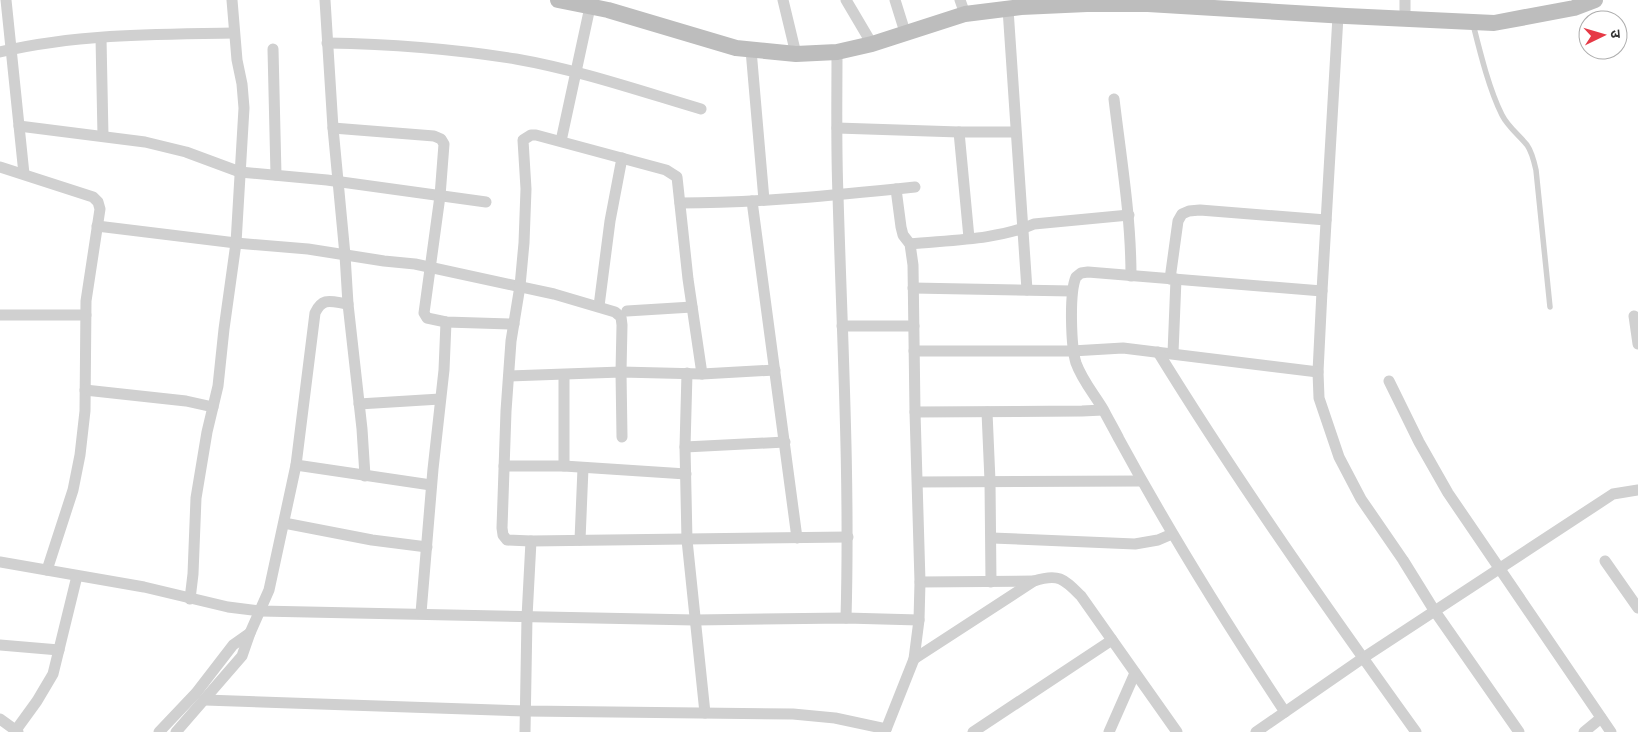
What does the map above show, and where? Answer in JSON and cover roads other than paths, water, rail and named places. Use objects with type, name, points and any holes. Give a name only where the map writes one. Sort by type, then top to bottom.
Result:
[{"type":"main road","points":[[558,0],[590,7],[608,5],[736,48],[796,54],[837,52],[872,44],[962,7],[1086,2],[1148,2],[1338,16],[1494,23],[1574,8],[1595,0]]},
{"type":"street","points":[[6,0],[5,51],[19,126],[24,174]]},
{"type":"street","points":[[190,599],[193,574],[196,498],[218,386],[236,243],[244,108],[234,34],[232,0]]},
{"type":"street","points":[[325,0],[326,43],[364,476]]},
{"type":"street","points":[[783,0],[796,54]]},
{"type":"street","points":[[846,0],[872,44]]},
{"type":"street","points":[[894,0],[905,32]]},
{"type":"street","points":[[1405,0],[1405,19]]},
{"type":"street","points":[[1016,5],[1016,132],[1027,290]]},
{"type":"street","points":[[561,141],[590,7]]},
{"type":"street","points":[[1338,16],[1322,291],[1318,372],[1319,398],[1338,457],[1361,499],[1403,560],[1434,610],[1519,732]]},
{"type":"street","points":[[5,51],[64,40],[172,34],[234,34]]},
{"type":"street","points":[[101,38],[103,136]]},
{"type":"street","points":[[326,43],[385,45],[517,59],[577,73],[700,109]]},
{"type":"street","points":[[273,49],[276,175]]},
{"type":"street","points":[[751,50],[764,200]]},
{"type":"street","points":[[837,52],[838,195],[848,538],[846,618]]},
{"type":"street","points":[[1114,99],[1129,215],[1131,276]]},
{"type":"street","points":[[19,126],[145,142],[186,152],[240,172],[338,182],[486,202]]},
{"type":"street","points":[[333,128],[434,136],[440,139],[444,144],[440,196],[424,313],[427,318],[446,322],[514,324]]},
{"type":"street","points":[[837,128],[1016,132]]},
{"type":"street","points":[[959,132],[969,238]]},
{"type":"street","points":[[702,374],[677,177],[666,170],[561,141],[536,135],[531,135],[523,140],[526,213],[520,286],[509,376],[504,466],[504,534],[507,540],[848,538]]},
{"type":"street","points":[[598,306],[610,221],[622,158]]},
{"type":"street","points":[[0,167],[93,197],[98,202],[100,209],[86,301],[86,390],[80,456],[73,490],[47,570]]},
{"type":"street","points":[[680,202],[723,203],[915,188]]},
{"type":"street","points":[[205,700],[526,711],[793,714],[834,718],[885,730],[914,658],[919,620],[920,582],[913,259],[910,244],[903,235],[901,227],[896,189]]},
{"type":"street","points":[[752,200],[797,538]]},
{"type":"street","points":[[1173,353],[1175,236],[1178,221],[1182,214],[1200,210],[1326,220]]},
{"type":"street","points":[[910,244],[969,238],[1023,229],[1034,224],[1129,215]]},
{"type":"street","points":[[96,226],[236,243],[308,249],[430,268],[520,286],[616,312],[621,317],[622,437]]},
{"type":"street","points":[[1285,712],[1218,611],[1141,481],[1077,365],[1072,351],[1072,291],[1076,277],[1088,272],[1322,291]]},
{"type":"street","points":[[913,288],[1072,291]]},
{"type":"street","points":[[176,732],[242,656],[269,590],[296,465],[315,312],[319,304],[324,301],[348,304]]},
{"type":"street","points":[[627,310],[692,307]]},
{"type":"street","points":[[0,315],[86,314]]},
{"type":"street","points":[[1634,316],[1638,344]]},
{"type":"street","points":[[421,613],[431,485],[444,370],[446,322]]},
{"type":"street","points":[[842,326],[914,326]]},
{"type":"street","points":[[914,351],[1072,351],[1123,348],[1318,372]]},
{"type":"street","points":[[1158,352],[1262,513],[1416,732]]},
{"type":"street","points":[[509,376],[621,372],[702,374],[775,370]]},
{"type":"street","points":[[687,373],[685,446],[687,540],[705,713]]},
{"type":"street","points":[[564,375],[564,466]]},
{"type":"street","points":[[1389,381],[1419,442],[1448,493],[1611,732]]},
{"type":"street","points":[[86,390],[186,401],[213,407]]},
{"type":"street","points":[[359,404],[440,399]]},
{"type":"street","points":[[915,412],[1103,410]]},
{"type":"street","points":[[987,412],[992,582]]},
{"type":"street","points":[[685,446],[785,442]]},
{"type":"street","points":[[296,465],[431,485]]},
{"type":"street","points":[[504,466],[564,466],[686,474]]},
{"type":"street","points":[[580,540],[583,468]]},
{"type":"street","points":[[918,482],[1141,481]]},
{"type":"street","points":[[1256,732],[1434,610],[1613,494],[1638,490]]},
{"type":"street","points":[[284,523],[372,540],[427,547]]},
{"type":"street","points":[[992,538],[1135,544],[1158,540],[1172,534]]},
{"type":"street","points":[[525,732],[527,617],[531,541]]},
{"type":"street","points":[[1605,561],[1638,608]]},
{"type":"street","points":[[0,562],[144,587],[228,607],[260,611],[695,620],[846,618],[919,620]]},
{"type":"street","points":[[0,719],[17,731],[54,674],[77,576]]},
{"type":"street","points":[[914,658],[1034,581],[1048,576],[1059,577],[1081,596],[1177,732]]},
{"type":"street","points":[[920,582],[1034,581]]},
{"type":"street","points":[[159,732],[196,693],[233,645],[250,633]]},
{"type":"street","points":[[973,732],[1112,640]]},
{"type":"street","points":[[0,645],[59,650]]},
{"type":"street","points":[[1109,732],[1135,673]]},
{"type":"street","points":[[1584,732],[1600,718]]},
{"type":"lane","points":[[1472,22],[1484,67],[1502,116],[1527,145],[1532,154],[1536,170],[1550,307]]}]
